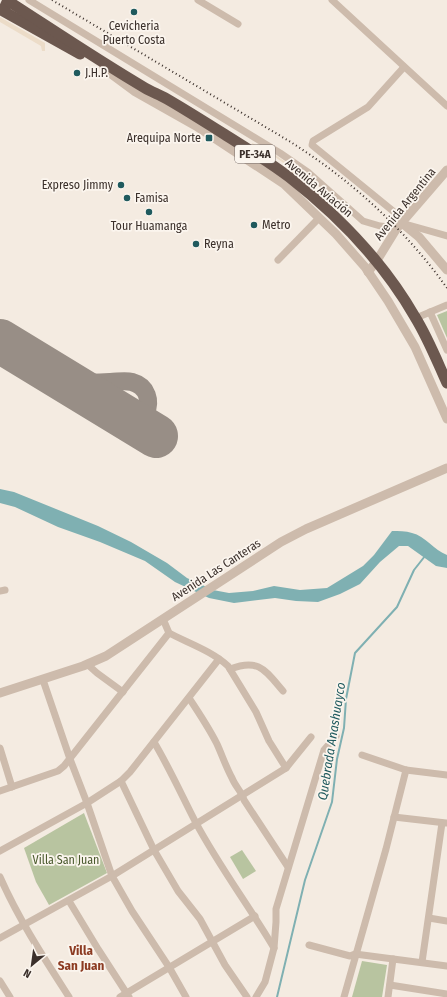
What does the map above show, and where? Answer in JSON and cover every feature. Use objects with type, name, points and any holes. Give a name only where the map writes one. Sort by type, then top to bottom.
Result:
[{"type":"highway","name":"Avenida Aviación","points":[[9,3],[24,11],[146,94],[167,99],[224,134],[345,226],[392,282],[416,318],[447,383]]},
{"type":"highway","name":"Avenida Aviación","points":[[9,3],[59,44],[111,71]]},
{"type":"street","points":[[29,0],[280,153],[309,173],[363,221],[380,226],[401,224],[447,236]]},
{"type":"street","points":[[198,0],[238,24]]},
{"type":"street","points":[[337,1],[404,67],[447,106]]},
{"type":"street","points":[[404,67],[368,107],[313,141],[312,145],[401,224],[419,237],[447,270]]},
{"type":"street","name":"Avenida Argentina","points":[[368,272],[401,224],[447,170]]},
{"type":"street","points":[[294,187],[319,218],[340,238],[368,272],[388,301],[415,347],[447,420]]},
{"type":"street","points":[[278,260],[319,218]]},
{"type":"street","points":[[416,318],[447,305]]},
{"type":"street","points":[[430,312],[447,350]]},
{"type":"street","name":"Avenida Las Canteras","points":[[0,693],[43,680],[106,656],[274,546],[306,529],[447,468]]},
{"type":"street","points":[[163,619],[169,633],[219,659],[230,669],[256,712],[269,741],[286,768]]},
{"type":"street","points":[[0,791],[58,771],[64,766],[169,633]]},
{"type":"street","points":[[0,851],[87,803],[121,781],[154,742],[219,659]]},
{"type":"street","points":[[87,664],[123,692]]},
{"type":"street","points":[[230,669],[242,664],[258,666],[264,669],[283,691]]},
{"type":"street","points":[[43,680],[112,876],[132,911],[170,967],[186,997]]},
{"type":"street","points":[[189,698],[208,726],[218,745],[224,764],[233,782],[288,867]]},
{"type":"street","points":[[256,997],[265,982],[274,948],[276,909],[288,867],[324,750],[336,736]]},
{"type":"street","points":[[0,938],[112,876],[243,796],[286,768],[311,737]]},
{"type":"street","points":[[154,742],[167,764],[196,824],[274,948]]},
{"type":"street","points":[[0,748],[12,787]]},
{"type":"street","points":[[362,755],[406,770],[447,775]]},
{"type":"street","points":[[344,997],[386,849],[406,770]]},
{"type":"street","points":[[121,781],[154,850],[178,891],[200,920],[224,965],[247,997]]},
{"type":"street","points":[[394,817],[445,823],[422,962]]},
{"type":"street","points":[[0,877],[11,903],[69,997]]},
{"type":"street","points":[[69,901],[125,996],[212,941],[255,916]]},
{"type":"street","points":[[429,918],[447,921]]},
{"type":"street","points":[[309,945],[350,956],[355,954],[447,966]]},
{"type":"street","points":[[388,997],[393,959]]},
{"type":"street","points":[[0,981],[10,997]]},
{"type":"street","points":[[390,986],[431,994],[447,994]]},
{"type":"green space","points":[[447,311],[447,338],[437,315]]},
{"type":"green space","name":"Villa San Juan","points":[[84,813],[107,873],[49,905],[36,882],[24,848]]},
{"type":"green space","points":[[242,850],[256,871],[243,879],[230,857]]},
{"type":"green space","points":[[362,961],[387,965],[382,997],[352,997]]},
{"type":"shaded area","points":[[0,17],[45,43],[45,51],[42,51],[41,46],[0,22]]},
{"type":"shaded area","points":[[252,143],[263,146],[291,166],[294,173],[292,174],[289,172],[288,166],[262,148],[256,147]]},
{"type":"water","points":[[0,489],[14,492],[98,526],[131,542],[167,563],[187,578],[213,590],[229,593],[253,591],[274,586],[300,590],[327,588],[363,566],[374,555],[392,531],[410,532],[421,537],[442,553],[447,555],[447,568],[436,566],[408,546],[399,546],[380,562],[360,584],[340,594],[318,602],[275,598],[234,603],[209,598],[175,582],[145,561],[100,542],[58,527],[15,507],[0,503]]},
{"type":"waterway","name":"Quebrada Anashuayco","points":[[277,997],[305,880],[332,802],[337,759],[344,728],[346,699],[355,653],[397,607],[414,570],[425,556]]},
{"type":"taxiway","points":[[64,380],[87,383],[132,382],[142,387],[147,395],[148,404],[146,413],[141,420],[134,425],[124,427],[114,423],[90,396]]},
{"type":"runway","points":[[0,341],[156,436]]},
{"type":"railway","points":[[52,0],[289,141],[334,172],[395,226],[431,266],[447,288]]},
{"type":"place","name":"Cevicheria Puerto Costa","points":[[134,12]]},
{"type":"place","name":"J.H.P.","points":[[77,73]]},
{"type":"place","name":"Arequipa Norte","points":[[209,138]]},
{"type":"place","name":"Expreso Jimmy","points":[[121,185]]},
{"type":"place","name":"Famisa","points":[[127,198]]},
{"type":"place","name":"Tour Huamanga","points":[[149,212]]},
{"type":"place","name":"Metro","points":[[254,225]]},
{"type":"place","name":"Reyna","points":[[196,244]]},
{"type":"district","name":"Villa San Juan","points":[[81,958]]}]
